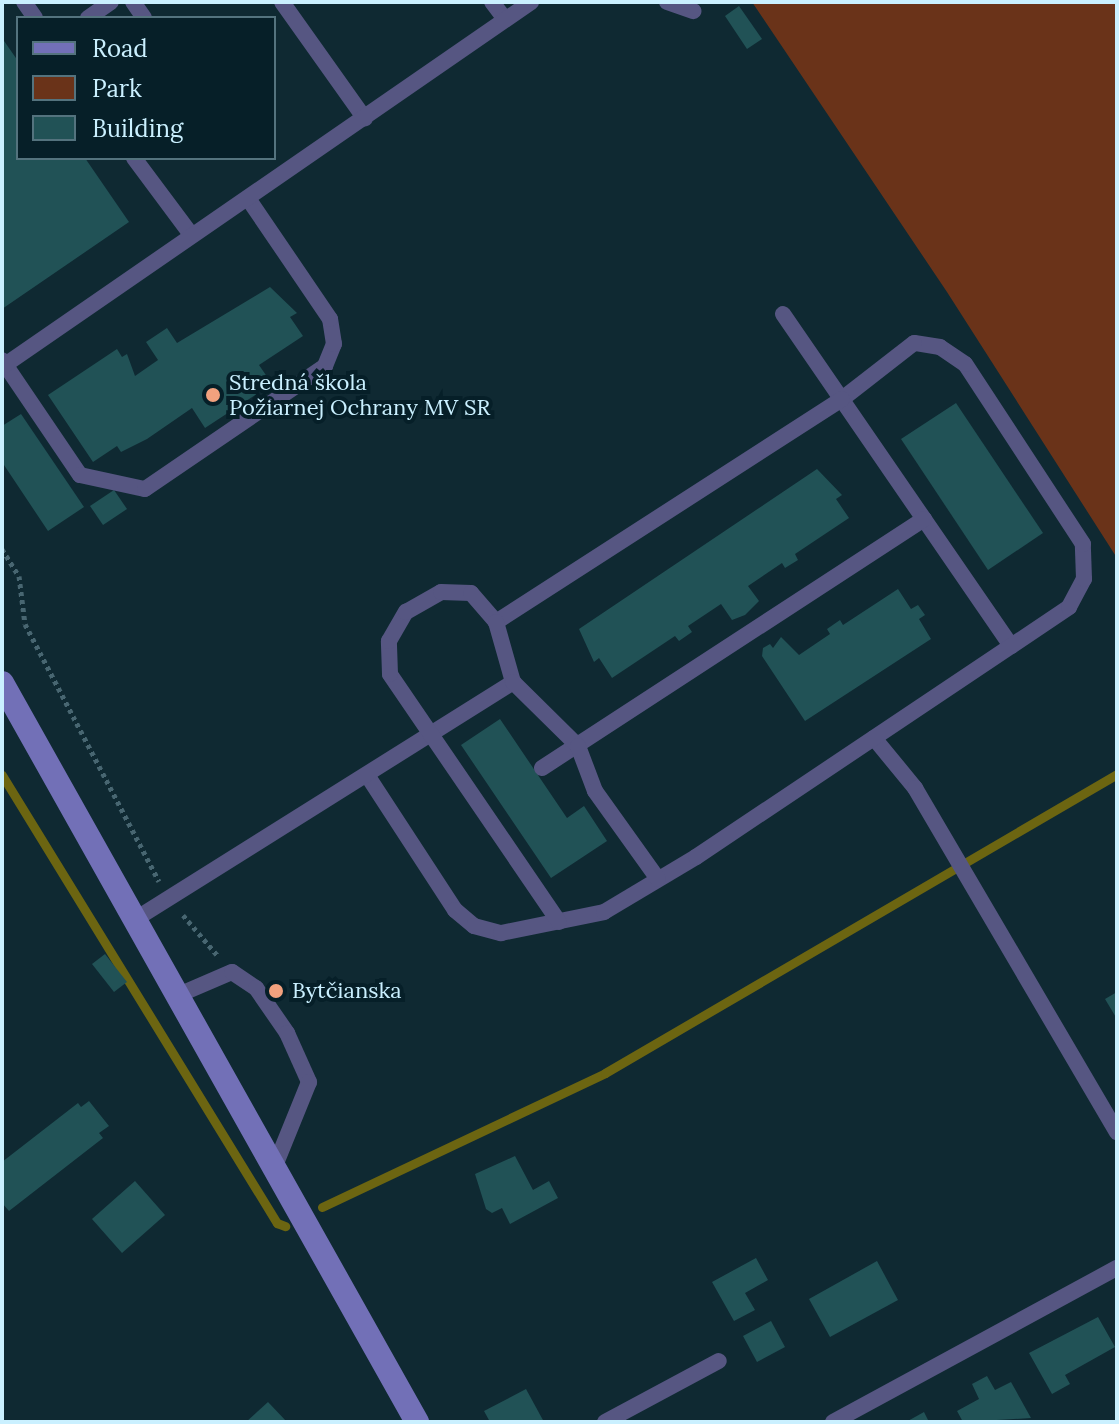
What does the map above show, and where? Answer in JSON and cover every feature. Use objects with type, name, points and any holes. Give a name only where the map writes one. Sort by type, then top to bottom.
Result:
[{"type":"main road","points":[[2,683],[417,1422]]},
{"type":"lane","points":[[91,16],[111,2]]},
{"type":"lane","points":[[282,2],[365,119]]},
{"type":"lane","points":[[492,2],[505,19]]},
{"type":"lane","points":[[249,200],[330,319],[334,344],[325,366],[145,489],[80,475],[3,363],[190,233],[249,200],[531,2]]},
{"type":"lane","points":[[667,2],[693,11]]},
{"type":"lane","points":[[135,160],[190,233]]},
{"type":"lane","points":[[783,314],[1011,646]]},
{"type":"lane","points":[[367,775],[455,910],[474,926],[501,933],[604,912],[874,738],[1069,607],[1084,579],[1083,544],[965,364],[940,347],[914,343],[842,399],[496,622]]},
{"type":"lane","points":[[542,768],[924,519]]},
{"type":"lane","points":[[559,922],[428,736],[390,674],[389,641],[406,612],[441,592],[471,593],[496,622],[513,682],[578,746],[595,791],[658,879]]},
{"type":"lane","points":[[134,920],[513,682]]},
{"type":"lane","points":[[874,738],[915,788],[1110,1109],[1117,1132]]},
{"type":"lane","points":[[176,996],[232,972],[256,988],[287,1033],[309,1082],[274,1168]]},
{"type":"lane","points":[[833,1422],[1117,1268]]},
{"type":"lane","points":[[605,1422],[719,1361]]},
{"type":"path","points":[[2,549],[19,576],[25,624],[169,899],[232,972]]},
{"type":"green space","points":[[752,2],[1117,2],[1117,558],[947,292]]},
{"type":"building","points":[[739,6],[762,39],[747,49],[725,16]]},
{"type":"building","points":[[2,38],[16,58],[16,160],[86,160],[129,222],[2,309]]},
{"type":"building","points":[[270,287],[297,313],[290,317],[303,336],[259,365],[272,384],[205,428],[192,408],[147,439],[121,452],[117,446],[93,462],[48,395],[117,349],[122,357],[127,354],[135,376],[158,360],[146,342],[167,328],[177,343]]},
{"type":"building","points":[[956,403],[1043,533],[988,570],[901,439]]},
{"type":"building","points":[[21,414],[84,507],[48,531],[2,462],[2,426]]},
{"type":"building","points":[[817,469],[842,495],[836,499],[849,518],[795,554],[798,560],[785,568],[782,563],[748,586],[759,601],[745,615],[732,620],[721,604],[688,626],[692,632],[679,641],[675,636],[612,678],[599,658],[594,662],[579,629]]},
{"type":"building","points":[[114,490],[127,509],[103,525],[90,506]]},
{"type":"building","points":[[898,589],[911,609],[918,605],[925,615],[919,619],[931,639],[805,721],[762,656],[763,648],[770,644],[773,648],[781,637],[799,655],[830,634],[827,629],[840,620],[843,625]]},
{"type":"building","points":[[500,719],[567,818],[584,806],[607,841],[551,878],[461,745]]},
{"type":"building","points":[[105,954],[127,982],[114,992],[92,964]]},
{"type":"building","points":[[1117,992],[1117,1019],[1105,999]]},
{"type":"building","points":[[89,1101],[109,1126],[99,1133],[103,1138],[9,1211],[2,1203],[2,1162],[78,1103],[81,1107]]},
{"type":"building","points":[[515,1156],[533,1190],[549,1181],[558,1198],[510,1224],[502,1208],[492,1213],[486,1209],[475,1174]]},
{"type":"building","points":[[135,1181],[165,1215],[122,1253],[92,1219]]},
{"type":"building","points":[[756,1258],[768,1280],[745,1293],[755,1310],[734,1321],[712,1282]]},
{"type":"building","points":[[877,1261],[898,1300],[830,1337],[809,1299]]},
{"type":"building","points":[[1098,1317],[1115,1347],[1065,1375],[1070,1384],[1052,1394],[1029,1353]]},
{"type":"building","points":[[771,1321],[785,1347],[757,1362],[743,1336]]},
{"type":"building","points":[[987,1376],[995,1390],[1011,1382],[1031,1418],[963,1422],[957,1411],[979,1399],[972,1384]]},
{"type":"building","points":[[526,1389],[544,1422],[490,1422],[484,1411]]},
{"type":"building","points":[[268,1402],[287,1422],[246,1422]]},
{"type":"building","points":[[924,1412],[929,1422],[906,1422]]},
{"type":"waterway","points":[[322,1207],[605,1073],[1117,774]]},
{"type":"waterway","points":[[2,775],[277,1223],[285,1226]]},
{"type":"place","name":"Stredná škola Požiarnej Ochrany MV SR","points":[[213,395]]},
{"type":"place","name":"Bytčianska","points":[[276,991]]}]
